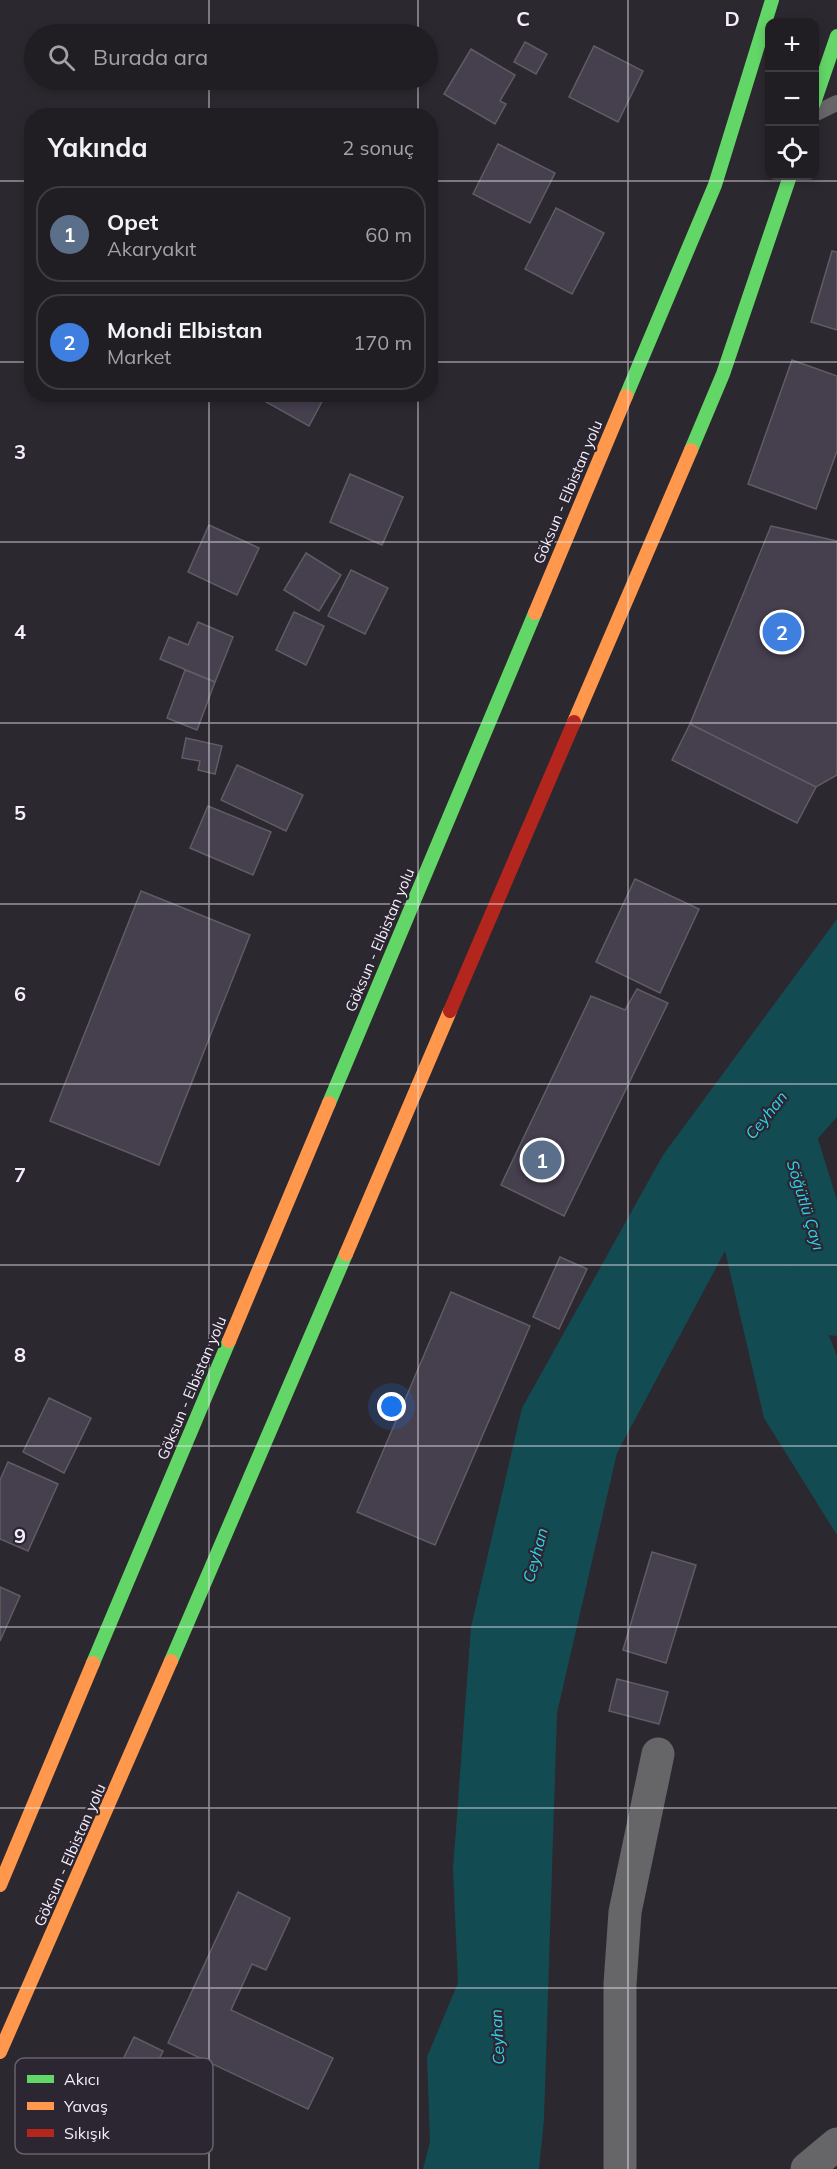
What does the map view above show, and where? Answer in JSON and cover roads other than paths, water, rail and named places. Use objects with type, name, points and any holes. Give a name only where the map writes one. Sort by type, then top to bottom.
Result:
[{"type":"highway","name":"Göksun - Elbistan yolu","points":[[0,1885],[715,185],[772,0]]},
{"type":"highway","points":[[819,88],[837,36]]},
{"type":"highway","name":"Göksun - Elbistan yolu","points":[[0,2052],[76,1883],[723,374],[789,180]]},
{"type":"street","points":[[620,2169],[620,1984],[625,1912],[658,1754]]},
{"type":"street","points":[[807,2169],[837,2144]]},
{"type":"lane","points":[[819,112],[837,103]]},
{"type":"water","name":"Ceyhan","points":[[837,919],[837,1117],[795,1164],[793,1244],[837,1356],[837,1535],[764,1418],[725,1251],[617,1453],[557,1713],[544,2119],[539,2169],[423,2169],[430,2142],[427,2057],[458,1983],[453,1869],[471,1627],[522,1408],[663,1155]]},
{"type":"waterway","name":"Söğütlü Çayı","points":[[775,1105],[837,1305]]},
{"type":"place","name":"Mondi Elbistan","points":[[782,632]]},
{"type":"place","name":"Opet","points":[[542,1160]]}]
